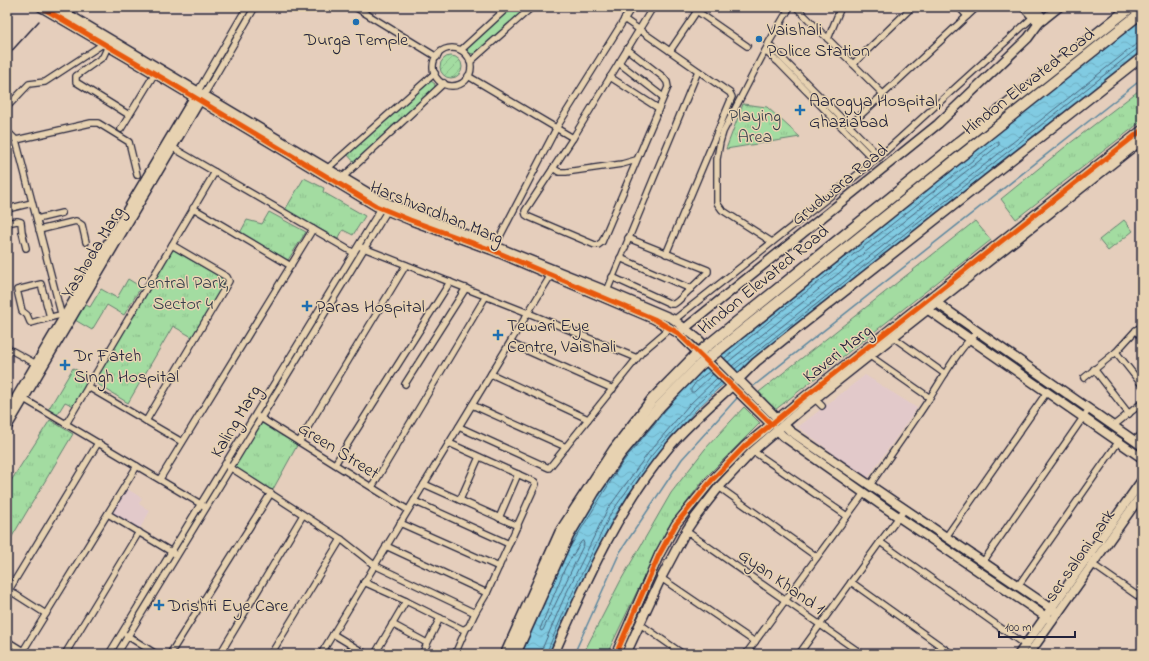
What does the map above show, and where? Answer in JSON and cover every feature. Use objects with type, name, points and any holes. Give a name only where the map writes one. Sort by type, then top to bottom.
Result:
[{"type":"highway","name":"Hindon Elevated Road","points":[[506,654],[561,531],[614,450],[652,400],[696,356],[956,145],[1131,7]]},
{"type":"highway","name":"Hindon Elevated Road","points":[[515,654],[568,536],[594,492],[620,454],[660,406],[700,365],[1142,12]]},
{"type":"street","name":"Harshvardhan Marg","points":[[41,7],[154,73],[199,96]]},
{"type":"street","name":"Harshvardhan Marg","points":[[56,7],[199,96],[410,220],[493,248],[659,312],[732,387],[749,397],[790,431],[1054,611]]},
{"type":"street","points":[[199,96],[247,7]]},
{"type":"street","points":[[199,96],[255,7]]},
{"type":"street","points":[[355,7],[437,56]]},
{"type":"street","points":[[461,50],[508,7]]},
{"type":"street","points":[[470,62],[532,7]]},
{"type":"street","points":[[493,248],[557,127],[632,7]]},
{"type":"street","points":[[627,50],[666,79],[668,87],[602,242],[598,245],[526,215],[525,211],[573,138],[610,77],[654,7]]},
{"type":"street","points":[[691,7],[747,46]]},
{"type":"street","points":[[790,7],[768,44],[849,126],[877,159]]},
{"type":"street","points":[[796,7],[883,94]]},
{"type":"street","points":[[828,39],[841,7]]},
{"type":"street","points":[[853,64],[912,7]]},
{"type":"street","points":[[959,7],[967,16]]},
{"type":"street","points":[[849,126],[977,7]]},
{"type":"street","points":[[1024,7],[1039,19]]},
{"type":"street","points":[[1033,7],[1039,19]]},
{"type":"street","name":"Grudwara Road","points":[[684,328],[938,124],[1028,38],[1039,19],[1058,7]]},
{"type":"street","points":[[670,51],[697,11]]},
{"type":"street","points":[[624,18],[730,93],[731,99],[666,254]]},
{"type":"street","points":[[459,427],[547,467],[551,466],[637,358],[672,324],[877,159],[1039,19]]},
{"type":"street","points":[[7,107],[29,84],[46,82],[105,45]]},
{"type":"street","points":[[105,45],[103,57],[76,76],[76,82],[129,115]]},
{"type":"street","points":[[448,48],[457,48],[461,50],[468,57],[470,62],[470,71],[466,79],[459,84],[449,85],[440,81],[434,73],[433,66],[437,56],[448,48]]},
{"type":"street","points":[[772,242],[722,210],[719,207],[717,199],[717,159],[723,132],[766,49],[877,159]]},
{"type":"street","points":[[739,381],[756,362],[787,337],[1142,57]]},
{"type":"street","points":[[619,63],[663,97]]},
{"type":"street","points":[[607,291],[698,71]]},
{"type":"street","points":[[121,129],[154,73]]},
{"type":"street","points":[[325,171],[434,73]]},
{"type":"street","points":[[468,76],[557,127],[573,138]]},
{"type":"street","points":[[610,77],[658,108]]},
{"type":"street","points":[[340,180],[444,83]]},
{"type":"street","name":"Yashoda Marg","points":[[7,427],[24,399],[63,320],[199,96]]},
{"type":"street","points":[[16,140],[91,123],[98,123],[129,142],[137,175]]},
{"type":"street","name":"Kaveri Marg","points":[[1077,187],[1142,130]]},
{"type":"street","points":[[7,131],[16,140],[63,320],[50,317],[30,322],[26,314],[22,311],[17,290],[40,284],[50,317]]},
{"type":"street","name":"Kaveri Marg","points":[[781,422],[1077,187],[1142,140]]},
{"type":"street","points":[[170,145],[354,253]]},
{"type":"street","points":[[553,168],[559,172],[566,172],[622,164],[636,160]]},
{"type":"street","points":[[66,424],[215,172]]},
{"type":"street","points":[[7,209],[32,202]]},
{"type":"street","name":"Kaling Marg","points":[[109,654],[358,246],[386,206]]},
{"type":"street","name":"Kaling Marg","points":[[117,654],[364,248],[386,206]]},
{"type":"street","points":[[193,208],[290,266]]},
{"type":"street","points":[[37,220],[62,213]]},
{"type":"street","points":[[7,223],[17,221],[21,222],[26,248]]},
{"type":"street","points":[[39,230],[76,221],[82,225],[86,242]]},
{"type":"street","points":[[160,480],[313,229]]},
{"type":"street","points":[[612,277],[671,304],[678,301],[707,274],[708,270],[628,238]]},
{"type":"street","points":[[146,421],[229,281],[227,277],[172,245]]},
{"type":"street","points":[[358,246],[486,296],[637,358]]},
{"type":"street","name":"Harshvardhan Marg","points":[[493,248],[551,275],[654,319],[684,328],[698,339],[739,381],[749,397],[783,436],[1049,619]]},
{"type":"street","points":[[620,258],[691,289]]},
{"type":"street","points":[[299,442],[406,265]]},
{"type":"street","points":[[321,654],[551,275]]},
{"type":"street","points":[[335,464],[450,282]]},
{"type":"street","points":[[405,384],[466,288]]},
{"type":"street","points":[[372,487],[486,296]]},
{"type":"street","points":[[934,300],[1142,446]]},
{"type":"street","points":[[925,307],[1142,458]]},
{"type":"street","name":"Kaveri Marg","points":[[616,654],[659,555],[676,524],[712,480],[745,446],[815,399],[893,338],[925,307]]},
{"type":"street","points":[[1084,378],[1116,352],[1136,330],[1142,326]]},
{"type":"street","points":[[1136,330],[1142,338]]},
{"type":"street","points":[[870,485],[945,374],[970,339],[978,332]]},
{"type":"street","points":[[893,338],[945,374]]},
{"type":"street","points":[[510,343],[613,389]]},
{"type":"street","points":[[7,348],[39,366]]},
{"type":"street","points":[[1116,352],[1142,385]]},
{"type":"street","points":[[870,356],[930,398]]},
{"type":"street","points":[[1012,368],[1018,360]]},
{"type":"street","name":"Yashoda Marg","points":[[7,412],[39,366]]},
{"type":"street","points":[[1094,369],[1129,414]]},
{"type":"street","points":[[491,374],[588,419]]},
{"type":"street","points":[[88,387],[182,442]]},
{"type":"street","points":[[554,654],[596,562],[636,490],[671,445],[699,416],[732,387]]},
{"type":"street","points":[[946,537],[1047,392]]},
{"type":"street","points":[[24,399],[207,507]]},
{"type":"street","points":[[815,399],[822,406]]},
{"type":"street","points":[[1113,426],[1142,403]]},
{"type":"street","points":[[472,405],[566,447]]},
{"type":"street","points":[[983,562],[1089,409]]},
{"type":"street","name":"Green Street","points":[[255,415],[408,510]]},
{"type":"street","name":"Kaveri Marg","points":[[626,654],[661,578],[686,531],[719,487],[774,427]]},
{"type":"street","points":[[1134,441],[1142,434]]},
{"type":"street","points":[[1018,586],[1118,442]]},
{"type":"street","points":[[46,614],[8,589],[98,443]]},
{"type":"street","points":[[449,443],[535,482],[536,484],[487,593],[475,613],[470,626],[466,628],[455,654]]},
{"type":"street","points":[[753,451],[847,516]]},
{"type":"street","points":[[460,500],[479,457]]},
{"type":"street","points":[[225,464],[341,539],[374,565],[475,613]]},
{"type":"street","points":[[7,641],[26,652],[46,614],[137,466]]},
{"type":"street","points":[[500,518],[518,474]]},
{"type":"street","points":[[1054,611],[1142,480]]},
{"type":"street","points":[[424,484],[518,526]]},
{"type":"street","points":[[719,487],[818,557]]},
{"type":"street","points":[[170,654],[271,493]]},
{"type":"street","points":[[746,654],[864,493]]},
{"type":"street","name":"ser saloni park","points":[[1029,654],[1054,611],[1092,564],[1142,494]]},
{"type":"street","points":[[414,501],[509,544]]},
{"type":"street","points":[[799,654],[905,509]]},
{"type":"street","points":[[108,514],[177,555]]},
{"type":"street","points":[[220,654],[303,515]]},
{"type":"street","points":[[400,523],[499,567]]},
{"type":"street","name":"Gyan Khand 1","points":[[686,531],[862,654]]},
{"type":"street","points":[[65,654],[139,532]]},
{"type":"street","points":[[271,654],[341,539]]},
{"type":"street","points":[[880,542],[1025,646]]},
{"type":"street","points":[[386,546],[487,593]]},
{"type":"street","points":[[1092,564],[1142,598]]},
{"type":"street","points":[[661,578],[755,642]]},
{"type":"street","points":[[364,582],[462,629],[466,628]]},
{"type":"street","points":[[851,582],[952,654]]},
{"type":"street","points":[[375,654],[406,601]]},
{"type":"street","points":[[422,654],[440,618]]},
{"type":"street","points":[[1018,654],[1049,619]]},
{"type":"street","points":[[392,624],[427,643]]},
{"type":"street","points":[[640,624],[683,654]]},
{"type":"street","points":[[122,632],[156,654]]},
{"type":"street","points":[[333,634],[366,654]]},
{"type":"shaded area","points":[[865,375],[917,408],[867,479],[798,427]]},
{"type":"shaded area","points":[[126,488],[142,498],[139,504],[150,511],[139,530],[111,513]]},
{"type":"green space","points":[[511,7],[527,7],[474,54],[469,53],[467,48]]},
{"type":"green space","points":[[451,56],[459,59],[462,67],[459,75],[451,78],[443,75],[440,67],[443,59]]},
{"type":"green space","points":[[431,81],[435,84],[435,88],[354,162],[347,154]]},
{"type":"green space","points":[[1142,88],[1142,121],[1016,219],[1001,199],[1065,147]]},
{"type":"green space","name":"Playing Area","points":[[743,104],[767,107],[800,137],[726,149]]},
{"type":"green space","points":[[304,178],[324,188],[323,192],[365,216],[353,235],[343,230],[338,239],[285,210]]},
{"type":"green space","points":[[269,212],[306,232],[286,263],[239,235],[247,220],[262,224]]},
{"type":"green space","points":[[1124,220],[1133,231],[1108,251],[1099,240]]},
{"type":"green space","points":[[975,221],[991,240],[775,410],[759,392]]},
{"type":"green space","name":"Central Park, Sector 4","points":[[172,249],[227,281],[192,337],[173,326],[128,403],[94,382]]},
{"type":"green space","points":[[128,279],[141,287],[124,315],[107,305],[92,330],[75,320],[84,304],[90,307],[101,289],[117,298]]},
{"type":"green space","points":[[73,368],[91,378],[74,406],[65,402],[57,415],[48,410]]},
{"type":"green space","points":[[744,407],[760,423],[705,478],[667,529],[607,654],[583,654],[621,580],[671,493],[705,449]]},
{"type":"green space","points":[[261,418],[299,442],[271,493],[231,468]]},
{"type":"green space","points":[[50,420],[73,434],[7,545],[7,487]]},
{"type":"water","points":[[1142,8],[1142,50],[769,347],[719,388],[694,412],[655,458],[615,515],[572,602],[549,654],[513,654],[551,561],[615,458],[686,372],[759,310]]},
{"type":"waterway","points":[[751,388],[1142,79]]},
{"type":"waterway","points":[[574,654],[620,552],[682,459],[738,397]]},
{"type":"railway","points":[[7,56],[39,21]]},
{"type":"cycle path","points":[[41,7],[376,206],[492,250],[654,319],[678,333],[771,424]]},
{"type":"cycle path","points":[[616,654],[659,555],[676,524],[712,480],[745,446],[798,402],[1142,130]]},
{"type":"place","name":"Durga Temple","points":[[356,22]]},
{"type":"place","name":"Vaishali POlice Station","points":[[759,39]]},
{"type":"place","name":"Aarogya Hospital, Ghaziabad","points":[[800,110]]},
{"type":"place","name":"Paras Hospital","points":[[307,306]]},
{"type":"place","name":"Tewari Eye Centre, Vaishali","points":[[498,335]]},
{"type":"place","name":"Dr Fateh Singh Hospital","points":[[65,365]]},
{"type":"place","name":"Drishti Eye Care","points":[[159,605]]}]
